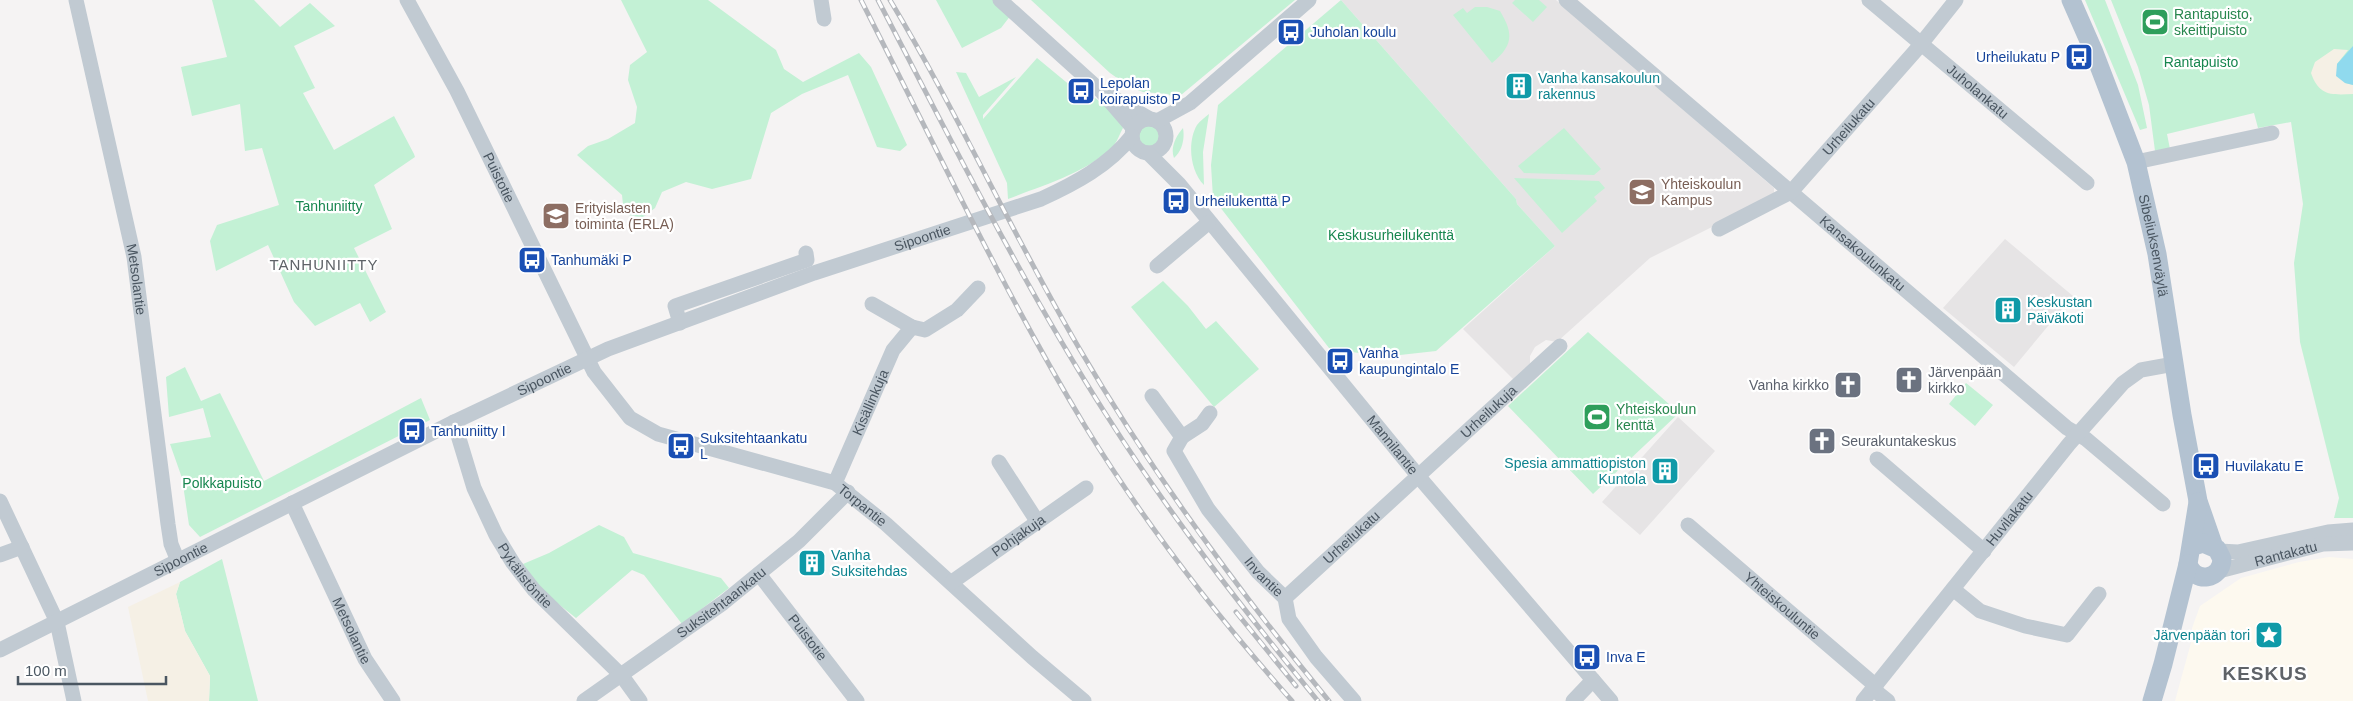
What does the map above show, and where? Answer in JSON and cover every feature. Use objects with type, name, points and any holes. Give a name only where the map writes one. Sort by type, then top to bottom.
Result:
[{"type":"main road","name":"Sibeliuksenväylä","points":[[2071,0],[2093,50],[2136,162],[2157,254],[2198,501],[2217,549]]},
{"type":"main road","name":"Sibeliuksenväylä","points":[[2152,701],[2164,664],[2189,556],[2198,501]]},
{"type":"main road","points":[[2165,701],[2189,600],[2198,585],[2213,574],[2222,564],[2217,549],[2202,543],[2189,556],[2197,576],[2213,574]]},
{"type":"street","name":"Metsolantie","points":[[76,0],[134,257],[170,534],[178,561]]},
{"type":"street","name":"Puistotie","points":[[407,0],[457,91],[588,358]]},
{"type":"street","points":[[821,0],[824,19]]},
{"type":"street","points":[[1000,0],[1102,92],[1133,132]]},
{"type":"street","points":[[1190,103],[1153,120],[1138,124],[1133,132],[1133,142],[1145,152],[1155,152],[1190,103],[1309,0]]},
{"type":"street","name":"Kansakoulunkatu","points":[[1566,0],[2076,435],[2086,440],[2162,504]]},
{"type":"street","name":"Juholankatu","points":[[1869,0],[2087,184]]},
{"type":"street","name":"Urheilukatu","points":[[1719,229],[1791,192],[1956,0]]},
{"type":"street","points":[[1102,92],[1153,120],[1165,131],[1165,140]]},
{"type":"street","name":"Sipoontie","points":[[0,650],[454,422],[588,358],[814,273],[1041,199],[1076,183],[1110,160],[1133,132]]},
{"type":"street","points":[[2136,162],[2272,133]]},
{"type":"street","name":"Mannilantie","points":[[1165,140],[1179,184]]},
{"type":"street","name":"Sipoontie","points":[[1110,160],[1145,152]]},
{"type":"street","name":"Mannilantie","points":[[1145,152],[1179,184],[1208,223],[1419,477],[1611,701]]},
{"type":"street","points":[[1157,266],[1208,223]]},
{"type":"street","points":[[680,323],[676,306],[807,260],[806,253]]},
{"type":"street","points":[[872,304],[912,327],[925,330],[958,310],[978,288]]},
{"type":"street","name":"Kisällinkuja","points":[[835,483],[893,350],[912,327]]},
{"type":"street","name":"Urheilukuja","points":[[1419,477],[1560,346]]},
{"type":"street","name":"Torpantie","points":[[588,358],[594,372],[630,418],[658,434],[835,483],[848,492],[952,582],[1032,657],[1084,701]]},
{"type":"street","name":"Huvilakatu","points":[[1863,701],[2076,435],[2123,383],[2141,370],[2174,364]]},
{"type":"street","points":[[1152,396],[1182,437],[1202,424],[1210,413]]},
{"type":"street","name":"Pykälistöntie","points":[[454,422],[474,488],[496,535],[512,563],[534,590],[622,676],[640,701]]},
{"type":"street","name":"Invantie","points":[[1182,437],[1174,451],[1208,509],[1258,572],[1285,598],[1289,619],[1316,656],[1354,701]]},
{"type":"street","points":[[1877,459],[1984,551]]},
{"type":"street","points":[[999,462],[1037,521]]},
{"type":"street","name":"Urheilukatu","points":[[1285,598],[1419,477]]},
{"type":"street","name":"Pohjakuja","points":[[952,582],[1086,488]]},
{"type":"street","name":"Suksitehtaankatu","points":[[584,701],[622,676],[759,574],[799,541],[848,492]]},
{"type":"street","points":[[0,501],[57,622],[74,701]]},
{"type":"street","name":"Metsolantie","points":[[292,503],[365,659],[393,701]]},
{"type":"street","name":"Yhteiskouluntie","points":[[1688,525],[1888,701]]},
{"type":"street","name":"Rantakatu","points":[[2217,549],[2238,552],[2328,532],[2353,530]]},
{"type":"street","name":"Rantakatu","points":[[2213,574],[2324,544],[2353,543]]},
{"type":"street","points":[[0,555],[22,547]]},
{"type":"street","name":"Puistotie","points":[[759,574],[856,701]]},
{"type":"street","points":[[1953,589],[1980,612],[2024,626],[2067,635],[2100,594]]},
{"type":"street","points":[[1573,701],[1592,680]]},
{"type":"shaded area","name":"Yhteiskoulun Kampus","points":[[1341,0],[1556,0],[1774,188],[1774,196],[1650,258],[1557,342],[1546,340],[1535,347],[1530,356],[1530,367],[1515,381],[1463,329],[1555,246]]},
{"type":"shaded area","points":[[2005,239],[2073,296],[2014,367],[1943,308]]},
{"type":"shaded area","name":"Spesia ammattiopiston Kuntola","points":[[1678,417],[1715,451],[1640,535],[1602,502]]},
{"type":"shaded area","points":[[2329,557],[2353,559],[2353,701],[2175,701],[2192,639],[2192,628],[2200,606],[2241,578],[2299,562]]},
{"type":"green space","name":"Tanhuniitty","points":[[212,0],[254,0],[280,27],[310,3],[335,26],[294,46],[315,88],[303,93],[334,150],[394,116],[414,154],[415,157],[374,185],[392,229],[354,248],[386,312],[370,322],[360,303],[315,326],[294,302],[268,245],[216,271],[210,241],[217,225],[279,205],[262,148],[245,151],[240,104],[192,116],[181,67],[227,57]]},
{"type":"green space","points":[[621,0],[708,0],[776,50],[784,69],[803,82],[859,53],[871,67],[907,145],[900,151],[877,147],[848,75],[802,94],[771,113],[751,179],[712,189],[686,182],[662,192],[655,208],[642,218],[624,214],[622,195],[577,155],[588,146],[608,139],[635,123],[637,107],[628,80],[630,65],[647,52]]},
{"type":"green space","points":[[936,0],[995,0],[1011,15],[1001,28],[962,48]]},
{"type":"green space","points":[[1031,0],[1295,0],[1175,100],[1168,94],[1143,92],[1130,87],[1110,73]]},
{"type":"green space","name":"Keskusurheilukenttä","points":[[1341,0],[1555,246],[1436,351],[1382,357],[1329,348],[1213,198],[1211,165],[1218,105]]},
{"type":"green space","points":[[1515,0],[1539,0],[1547,7],[1533,22],[1512,3]]},
{"type":"green space","points":[[2085,0],[2105,0],[2138,85],[2147,128],[2140,130]]},
{"type":"green space","name":"Rantapuisto","points":[[2111,0],[2353,0],[2353,518],[2334,518],[2339,498],[2300,342],[2294,263],[2303,204],[2291,122],[2258,128],[2254,113],[2167,134],[2170,149],[2155,151],[2149,105],[2138,67]]},
{"type":"green space","points":[[1475,7],[1487,7],[1500,11],[1508,26],[1509,39],[1507,45],[1499,57],[1492,63],[1453,15],[1463,8],[1467,13]]},
{"type":"green space","points":[[1037,58],[1083,96],[1087,92],[1118,115],[1123,128],[1114,145],[1091,163],[1078,171],[1008,199],[1007,183],[956,72],[966,73],[979,97],[1016,77],[983,115],[983,119]]},
{"type":"green space","points":[[1209,114],[1203,152],[1204,185],[1199,179],[1193,164],[1191,148],[1197,125]]},
{"type":"green space","points":[[1150,125],[1158,128],[1161,136],[1158,144],[1150,147],[1142,144],[1139,136],[1142,128]]},
{"type":"green space","points":[[1183,128],[1182,144],[1174,158],[1174,142]]},
{"type":"green space","points":[[1564,128],[1601,169],[1594,175],[1524,173],[1518,166]]},
{"type":"green space","points":[[1514,178],[1599,181],[1605,188],[1594,197],[1597,201],[1562,233]]},
{"type":"green space","points":[[1163,281],[1188,306],[1206,329],[1216,321],[1259,369],[1214,407],[1131,307]]},
{"type":"green space","points":[[1588,332],[1679,413],[1593,494],[1508,406]]},
{"type":"green space","name":"Polkkapuisto","points":[[185,367],[201,401],[220,393],[264,481],[421,398],[430,420],[200,537],[189,525],[182,478],[170,444],[211,437],[203,408],[169,417],[166,377]]},
{"type":"green space","points":[[1966,383],[1993,405],[1975,426],[1949,404]]},
{"type":"green space","points":[[599,525],[624,537],[633,553],[721,578],[729,588],[682,624],[644,575],[632,570],[576,618],[542,591],[523,564],[549,553]]},
{"type":"green space","points":[[222,559],[258,701],[209,701],[210,676],[185,631],[176,594],[180,582]]},
{"type":"sand","points":[[2334,49],[2348,50],[2337,64],[2345,83],[2353,85],[2353,94],[2332,94],[2322,90],[2314,81],[2311,73],[2315,62]]},
{"type":"sand","points":[[180,582],[176,594],[185,631],[210,676],[209,701],[148,701],[128,607]]},
{"type":"water","points":[[2353,46],[2353,85],[2345,83],[2336,76],[2337,64]]},
{"type":"railway","points":[[861,0],[997,269],[1085,426],[1132,498],[1182,568],[1236,636],[1292,701]]},
{"type":"railway","points":[[878,0],[1016,263],[1107,416],[1156,490],[1208,562],[1318,701]]},
{"type":"railway","points":[[890,0],[939,86],[1054,305],[1107,394],[1197,529],[1261,616],[1329,701]]},
{"type":"railway","points":[[1236,612],[1296,686]]},
{"type":"place","name":"Rantapuisto, skeittipuisto","points":[[2155,22]]},
{"type":"place","name":"Juholan koulu","points":[[1291,32]]},
{"type":"place","name":"Urheilukatu P","points":[[2079,57]]},
{"type":"place","name":"Vanha kansakoulun rakennus","points":[[1519,86]]},
{"type":"place","name":"Lepolan koirapuisto P","points":[[1081,91]]},
{"type":"place","name":"Yhteiskoulun Kampus","points":[[1642,192]]},
{"type":"place","name":"Urheilukenttä P","points":[[1176,201]]},
{"type":"place","name":"Erityislasten toiminta (ERLA)","points":[[556,216]]},
{"type":"place","name":"Tanhumäki P","points":[[532,260]]},
{"type":"place","name":"Keskustan Päiväkoti","points":[[2008,310]]},
{"type":"place","name":"Vanha kaupungintalo E","points":[[1340,361]]},
{"type":"place","name":"Järvenpään kirkko","points":[[1909,380]]},
{"type":"place","name":"Vanha kirkko","points":[[1848,385]]},
{"type":"place","name":"Yhteiskoulun kenttä","points":[[1597,417]]},
{"type":"place","name":"Tanhuniitty I","points":[[412,431]]},
{"type":"place","name":"Seurakuntakeskus","points":[[1822,441]]},
{"type":"place","name":"Suksitehtaankatu L","points":[[681,446]]},
{"type":"place","name":"Huvilakatu E","points":[[2206,466]]},
{"type":"place","name":"Spesia ammattiopiston Kuntola","points":[[1665,471]]},
{"type":"place","name":"Vanha Suksitehdas","points":[[812,563]]},
{"type":"place","name":"Järvenpään tori","points":[[2269,635]]},
{"type":"place","name":"Inva E","points":[[1587,657]]},
{"type":"district","name":"TANHUNIITTY","points":[[324,265]]},
{"type":"district","name":"KESKUS","points":[[2265,673]]}]
